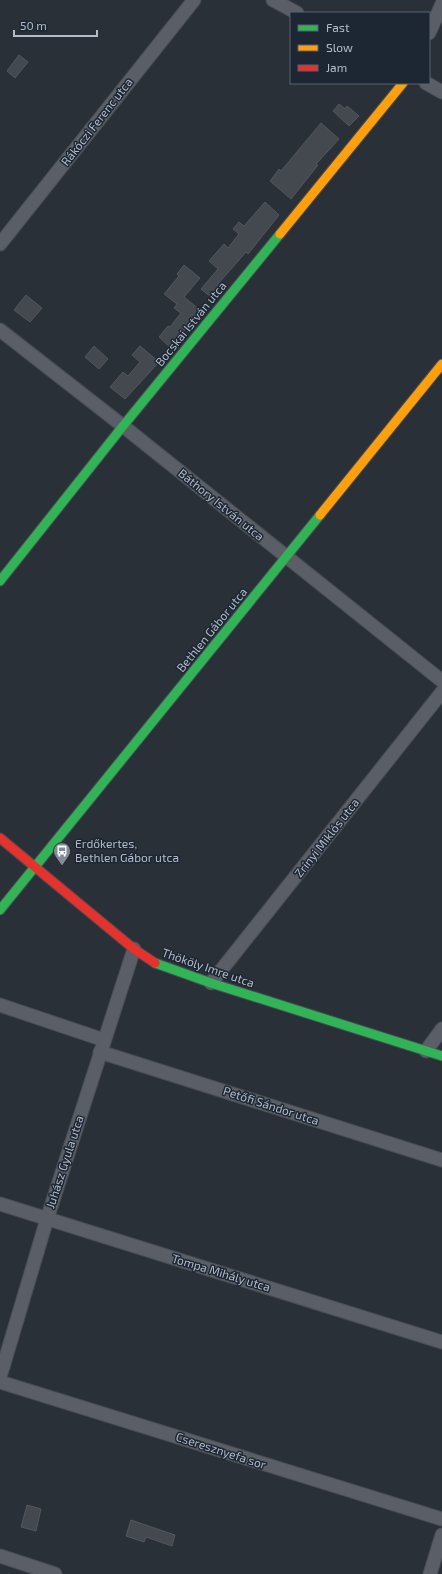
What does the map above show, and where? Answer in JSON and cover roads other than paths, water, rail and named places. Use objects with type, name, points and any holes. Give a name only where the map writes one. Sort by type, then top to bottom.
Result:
[{"type":"street","name":"Rákóczi Ferenc utca","points":[[0,244],[194,0]]},
{"type":"street","points":[[273,0],[295,12]]},
{"type":"street","points":[[430,31],[442,4]]},
{"type":"street","name":"Bocskai István utca","points":[[0,581],[123,426],[402,84]]},
{"type":"street","points":[[428,84],[442,92]]},
{"type":"street","name":"Báthory István utca","points":[[0,330],[123,426],[442,681]]},
{"type":"street","name":"Bethlen Gábor utca","points":[[0,910],[442,364]]},
{"type":"street","name":"Zrínyi Miklós utca","points":[[211,983],[442,692]]},
{"type":"street","name":"Thököly Imre utca","points":[[0,838],[134,949],[155,963],[211,983],[442,1056]]},
{"type":"street","name":"Juhász Gyula utca","points":[[0,1377],[47,1219],[134,949]]},
{"type":"street","points":[[0,1005],[104,1040]]},
{"type":"street","points":[[426,1051],[442,1028]]},
{"type":"street","name":"Petőfi Sándor utca","points":[[100,1052],[442,1160]]},
{"type":"street","name":"Tompa Mihály utca","points":[[0,1204],[442,1342]]},
{"type":"street","name":"Cseresznyefa sor","points":[[0,1382],[442,1519]]},
{"type":"street","points":[[430,1574],[442,1535]]},
{"type":"street","points":[[0,1556],[55,1574]]},
{"type":"place","name":"Erdőkertes, Bethlen Gábor utca","points":[[62,866]]}]
